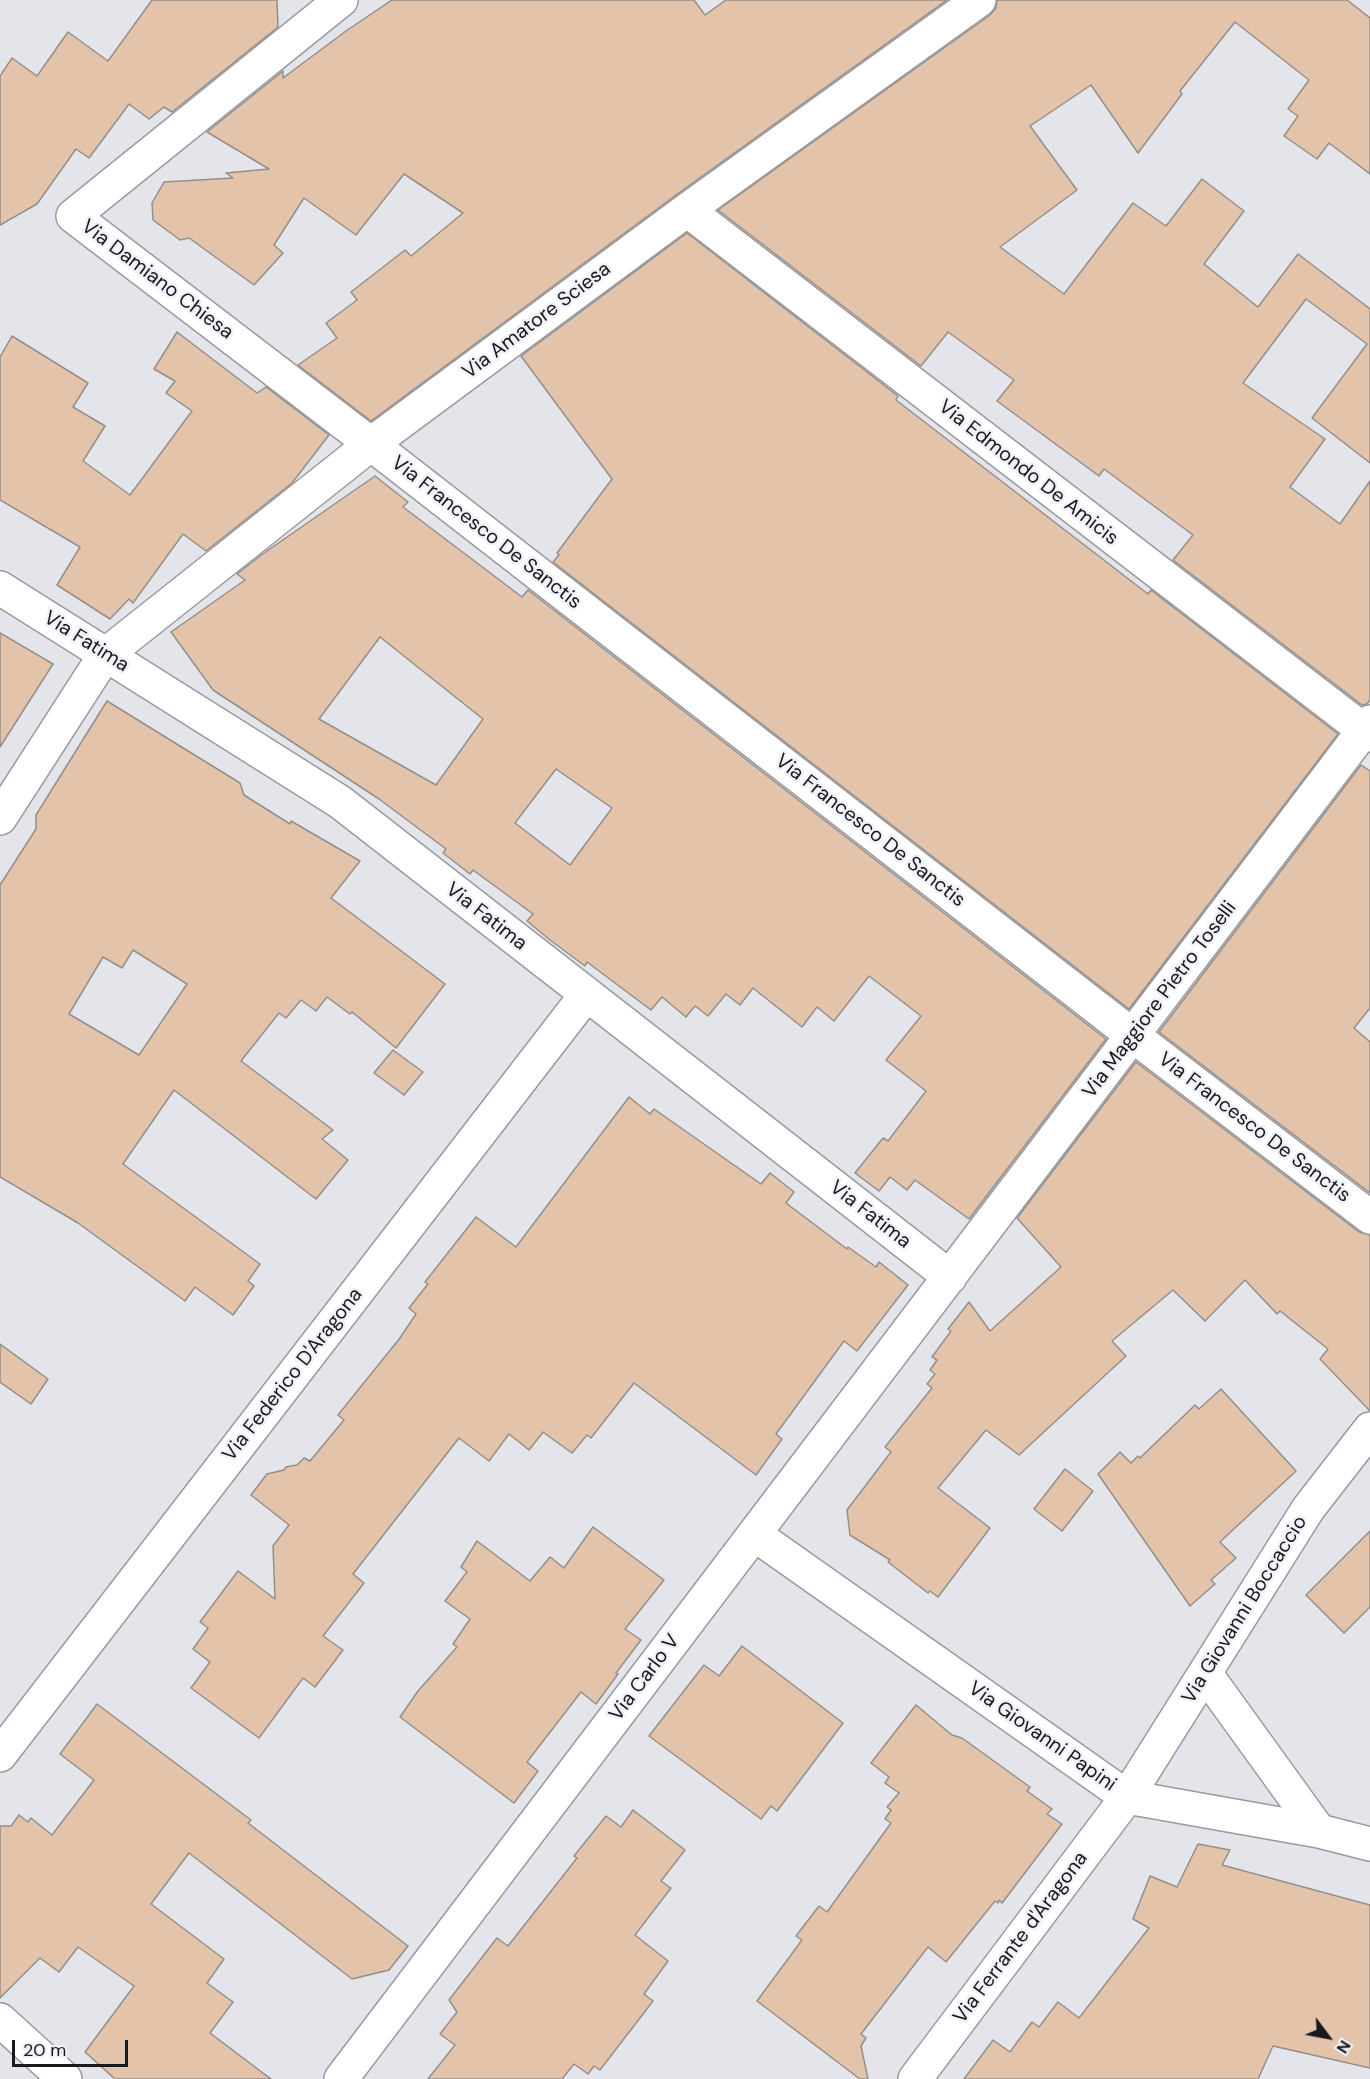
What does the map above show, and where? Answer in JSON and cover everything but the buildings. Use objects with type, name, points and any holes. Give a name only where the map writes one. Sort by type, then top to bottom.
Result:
[{"type":"street","name":"Via Damiano Chiesa","points":[[341,0],[73,216],[372,444]]},
{"type":"street","name":"Via Amatore Sciesa","points":[[0,818],[105,655],[372,444],[687,210],[979,0]]},
{"type":"street","name":"Via Edmondo De Amicis","points":[[687,210],[1368,729]]},
{"type":"street","name":"Via Francesco De Sanctis","points":[[372,444],[1132,1035],[1370,1216]]},
{"type":"street","name":"Via Fatima","points":[[0,588],[340,802],[950,1277]]},
{"type":"street","name":"Via Maggiore Pietro Toselli","points":[[950,1277],[1132,1035],[1368,729]]},
{"type":"street","name":"Via Federico D'Aragona","points":[[0,1755],[586,995]]},
{"type":"street","name":"Via Carlo V","points":[[341,2079],[950,1277]]},
{"type":"street","name":"Via Giovanni Boccaccio","points":[[1127,1797],[1308,1509],[1370,1429]]},
{"type":"street","name":"Via Giovanni Papini","points":[[754,1534],[1127,1797],[1319,1831],[1370,1844]]},
{"type":"street","points":[[1205,1673],[1319,1831]]},
{"type":"street","name":"Via Ferrante d'Aragona","points":[[915,2079],[1127,1797]]},
{"type":"street","points":[[0,2020],[65,2079]]}]
